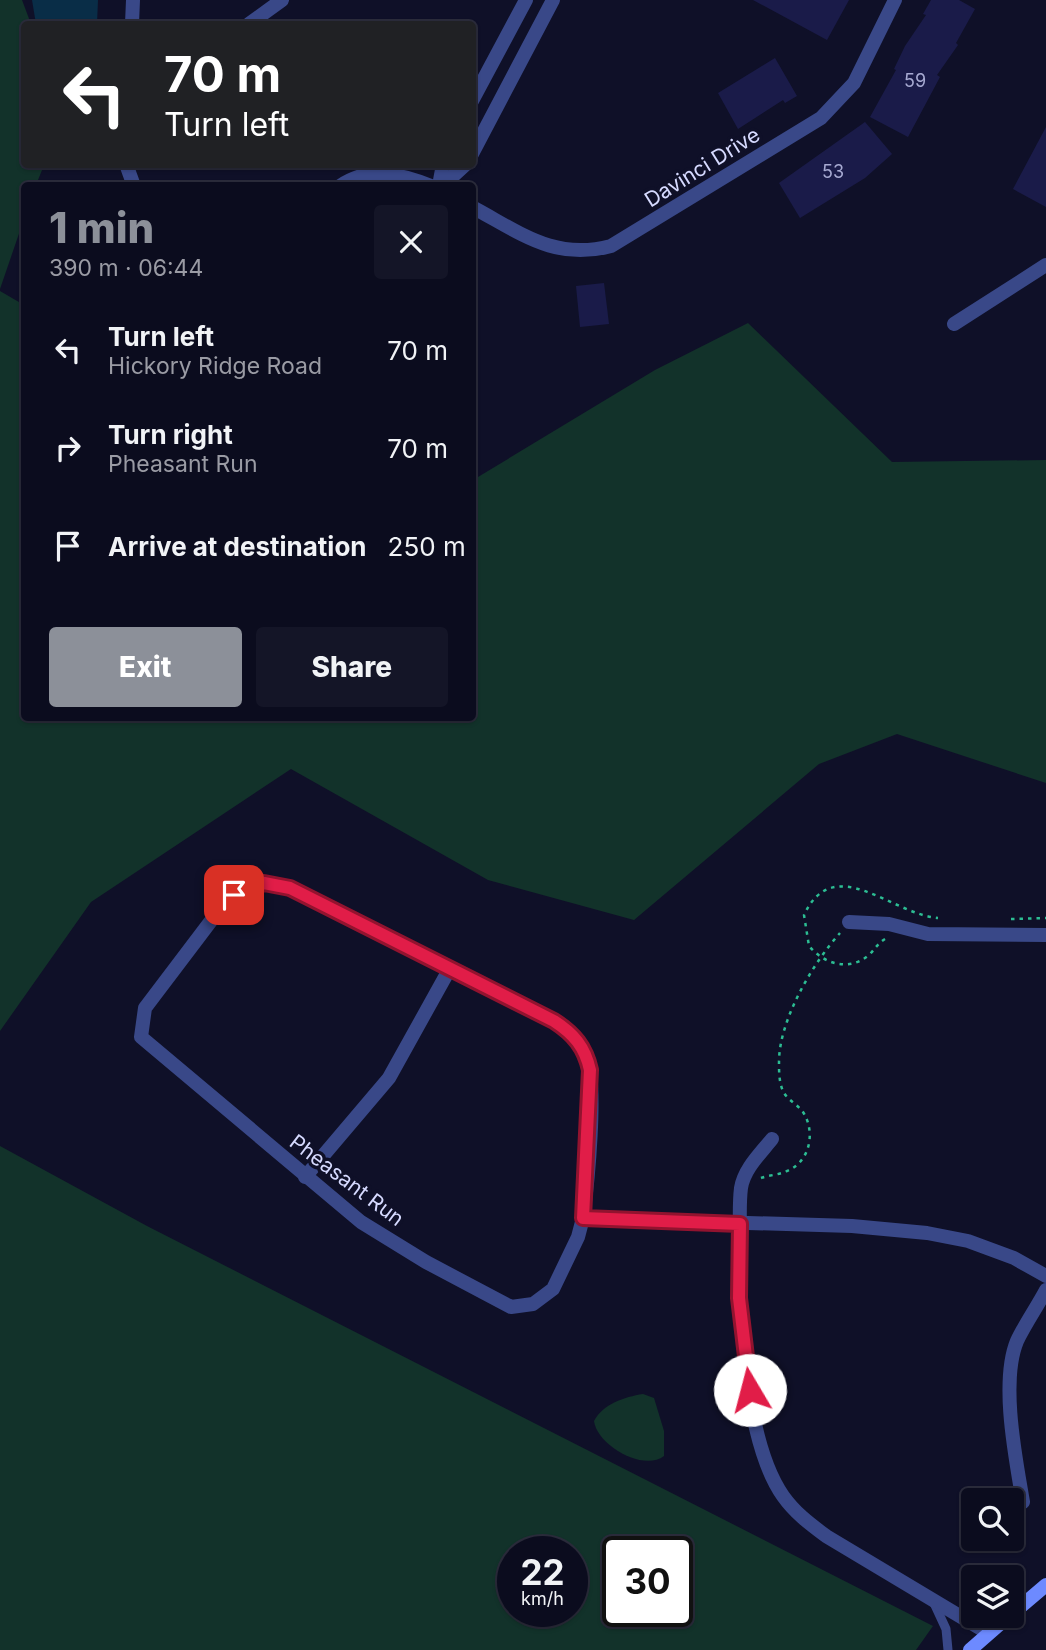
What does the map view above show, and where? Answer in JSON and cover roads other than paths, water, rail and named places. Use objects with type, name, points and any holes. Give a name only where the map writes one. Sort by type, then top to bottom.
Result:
[{"type":"street","points":[[132,21],[133,0]]},
{"type":"street","points":[[253,21],[282,0]]},
{"type":"street","points":[[476,94],[526,0]]},
{"type":"street","points":[[476,146],[553,0]]},
{"type":"street","name":"Davinci Drive","points":[[476,209],[544,246],[567,252],[589,252],[611,246],[821,118],[854,83],[895,0]]},
{"type":"street","points":[[504,42],[524,54]]},
{"type":"street","points":[[445,182],[461,168]]},
{"type":"street","points":[[348,182],[365,174],[387,173],[405,175],[422,182]]},
{"type":"street","points":[[954,324],[1046,265]]},
{"type":"street","name":"Pheasant Run","points":[[264,883],[290,888],[449,970],[554,1021],[572,1034],[587,1055],[591,1087],[583,1218],[578,1237],[553,1289],[533,1304],[511,1307],[426,1262],[361,1222],[141,1037],[145,1008],[220,909],[234,895],[264,883]]},
{"type":"street","points":[[849,922],[889,924],[928,934],[1046,935]]},
{"type":"street","points":[[305,1177],[389,1078],[449,970]]},
{"type":"street","points":[[772,1139],[750,1166],[741,1187],[739,1298],[750,1390],[763,1449],[782,1495],[801,1518],[826,1536],[988,1633]]},
{"type":"street","points":[[583,1218],[852,1226],[927,1233],[968,1241],[1014,1258],[1046,1276]]},
{"type":"street","points":[[1021,1488],[1013,1440],[1012,1370],[1016,1343],[1046,1290]]},
{"type":"street","points":[[1024,1603],[1046,1585]]},
{"type":"street","points":[[970,1650],[994,1628]]},
{"type":"lane","points":[[932,1599],[946,1629],[948,1650]]},
{"type":"water","points":[[32,0],[98,0],[97,21],[36,21]]}]
